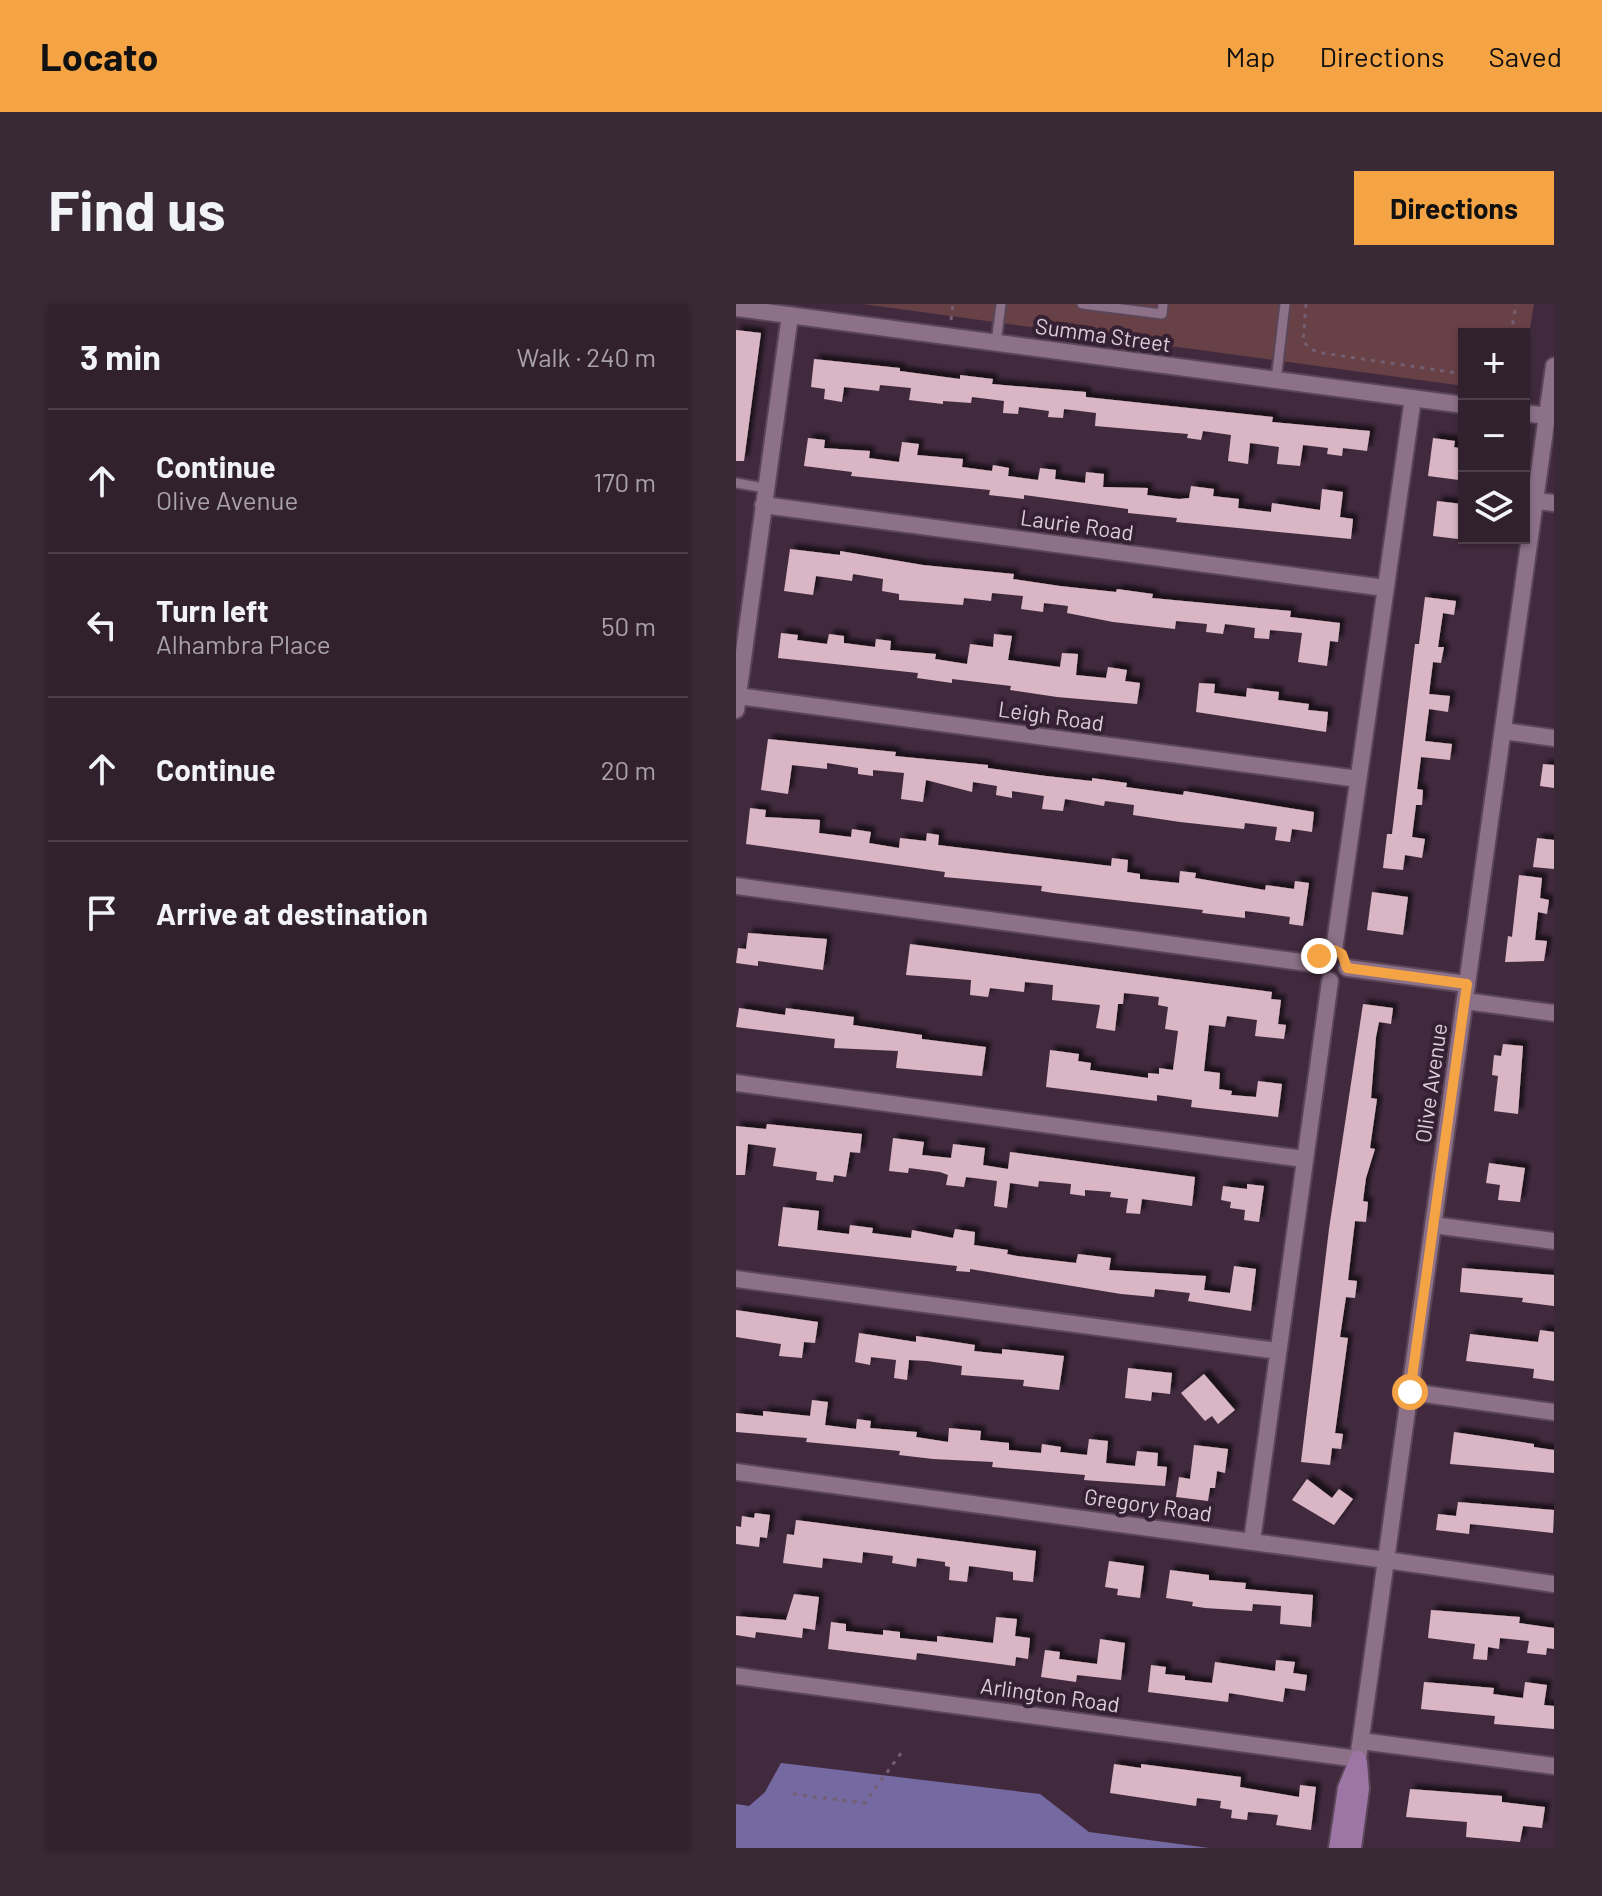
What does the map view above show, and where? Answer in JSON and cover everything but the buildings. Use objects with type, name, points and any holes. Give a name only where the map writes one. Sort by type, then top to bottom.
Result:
[{"type":"main road","name":"Olive Avenue","points":[[1337,1848],[1351,1805],[1358,1759]]},
{"type":"main road","name":"Olive Avenue","points":[[1351,1805],[1353,1848]]},
{"type":"street","name":"Summa Street","points":[[736,308],[761,308],[790,315],[1458,404]]},
{"type":"street","points":[[737,703],[790,315]]},
{"type":"street","name":"Olive Avenue","points":[[1358,1759],[1554,366]]},
{"type":"street","points":[[1334,950],[1413,398]]},
{"type":"street","points":[[1530,414],[1547,416]]},
{"type":"street","points":[[1536,501],[1554,503]]},
{"type":"street","name":"Laurie Road","points":[[763,505],[1385,588]]},
{"type":"street","name":"Leigh Road","points":[[737,703],[1358,779]]},
{"type":"street","points":[[1503,731],[1554,738]]},
{"type":"street","points":[[736,886],[1316,964]]},
{"type":"street","points":[[1334,950],[1342,954],[1347,968],[1339,979],[1330,981],[1318,973],[1316,964],[1322,953],[1334,950]]},
{"type":"street","points":[[1347,968],[1554,1013]]},
{"type":"street","points":[[1252,1541],[1330,981]]},
{"type":"street","points":[[736,1083],[1304,1159]]},
{"type":"street","points":[[1433,1225],[1554,1241]]},
{"type":"street","points":[[736,1279],[1278,1351]]},
{"type":"street","points":[[1410,1392],[1554,1412]]},
{"type":"street","name":"Gregory Road","points":[[736,1472],[1554,1584]]},
{"type":"street","name":"Arlington Road","points":[[736,1676],[1358,1759]]},
{"type":"street","points":[[1361,1741],[1554,1766]]},
{"type":"lane","points":[[996,343],[1001,304]]},
{"type":"lane","points":[[1082,304],[1162,314],[1163,304]]},
{"type":"lane","points":[[1276,380],[1285,304]]},
{"type":"lane","points":[[736,483],[765,488]]},
{"type":"path","points":[[951,324],[953,304]]},
{"type":"path","points":[[1306,304],[1303,342],[1316,352],[1458,373]]},
{"type":"path","points":[[1512,328],[1516,304]]},
{"type":"path","points":[[793,1794],[865,1803],[901,1753]]},
{"type":"shaded area","points":[[863,304],[1534,304],[1530,329],[1458,328],[1458,385]]},
{"type":"shaded area","points":[[781,1763],[1040,1794],[1089,1832],[1209,1848],[736,1848],[736,1804],[749,1806],[765,1792]]},
{"type":"route","points":[[1319,956],[1334,950],[1345,958],[1347,968],[1467,984],[1410,1392]]}]
